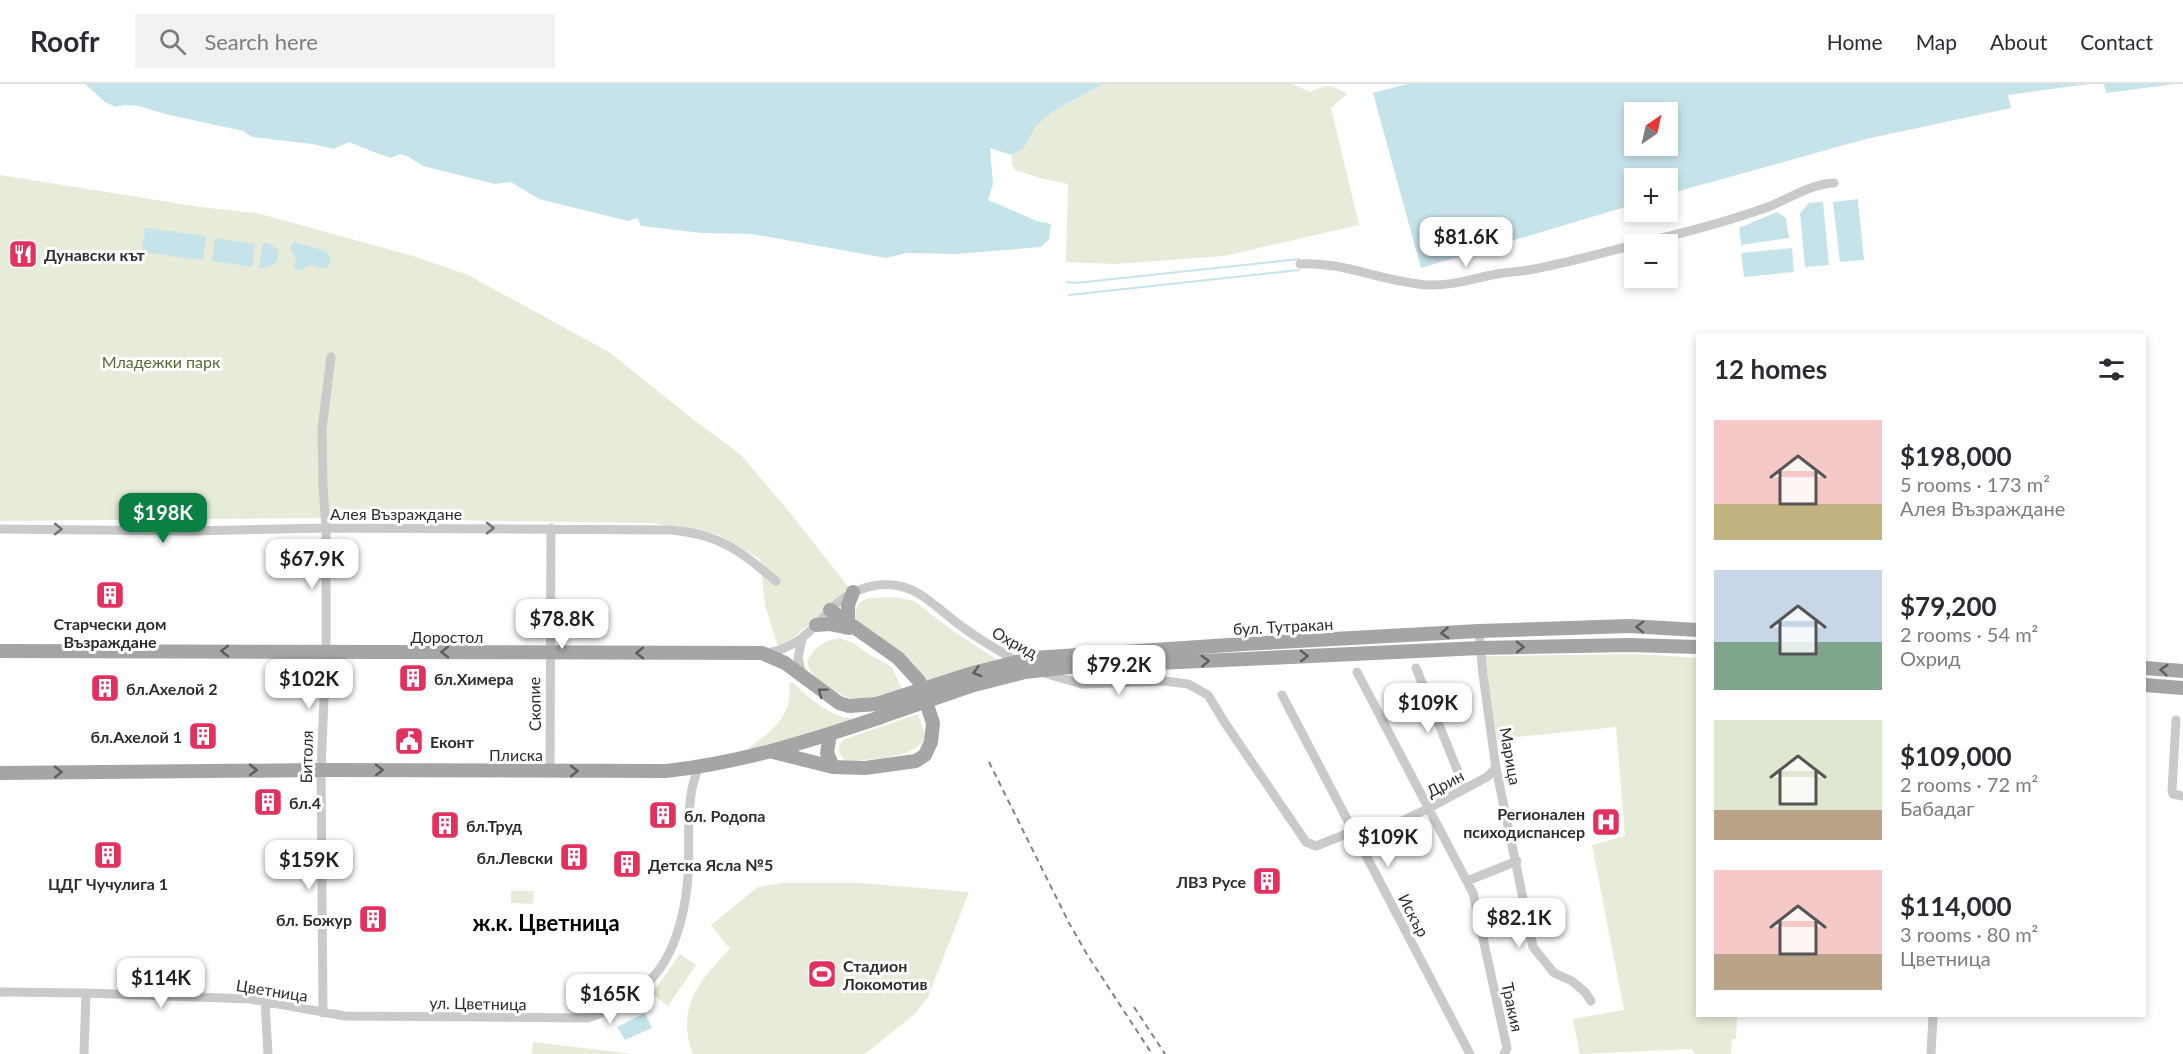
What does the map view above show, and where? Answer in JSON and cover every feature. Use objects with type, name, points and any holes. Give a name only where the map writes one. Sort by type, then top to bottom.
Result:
[{"type":"main road","points":[[853,592],[848,605],[853,627]]},
{"type":"main road","points":[[771,752],[834,767],[865,768],[916,761],[925,755],[933,732],[929,708],[919,681],[898,658],[830,610]]},
{"type":"main road","points":[[816,625],[853,627]]},
{"type":"main road","name":"бул. Тутракан","points":[[879,711],[973,673],[1033,658],[1479,631],[1629,627],[1696,630]]},
{"type":"main road","name":"бул. Тутракан","points":[[879,711],[1025,672],[1069,667],[1480,648],[1629,645],[1696,647]]},
{"type":"main road","name":"Доростол","points":[[0,651],[762,653],[785,663],[839,703],[879,711]]},
{"type":"main road","points":[[2146,668],[2183,671]]},
{"type":"main road","points":[[2146,685],[2183,688]]},
{"type":"main road","name":"Плиска","points":[[0,773],[321,770],[666,771],[698,768],[771,752],[830,734],[879,711]]},
{"type":"main road","points":[[830,734],[827,753],[834,767]]},
{"type":"street","points":[[1677,234],[1723,222],[1768,207],[1822,184],[1834,183]]},
{"type":"street","points":[[1299,264],[1319,263],[1343,267],[1398,282],[1446,285],[1528,270],[1624,248]]},
{"type":"street","name":"Битоля","points":[[323,1013],[321,770],[326,651],[326,528],[322,429],[331,357]]},
{"type":"street","name":"Алея Възраждане","points":[[0,529],[191,531],[326,528],[550,528],[688,531],[718,539],[747,557],[776,581]]},
{"type":"street","name":"Скопие","points":[[550,528],[550,771]]},
{"type":"street","name":"Охрид","points":[[802,639],[830,610],[853,592],[866,587],[895,585],[911,589],[923,596],[982,641],[1025,666],[1047,675],[1082,684],[1164,681],[1188,684],[1208,694],[1225,723],[1306,842]]},
{"type":"street","name":"Марица","points":[[1479,631],[1496,768],[1533,946],[1554,973],[1572,981],[1585,992],[1591,1002]]},
{"type":"street","points":[[762,653],[783,649],[802,639]]},
{"type":"street","points":[[802,639],[798,658],[803,678]]},
{"type":"street","points":[[1416,668],[1465,789]]},
{"type":"street","name":"Тракия","points":[[1357,672],[1473,893],[1507,1048],[1504,1054]]},
{"type":"street","name":"Искър","points":[[1282,695],[1470,1054]]},
{"type":"street","points":[[2176,720],[2172,791],[2178,795]]},
{"type":"street","name":"ул. Цветница","points":[[323,1013],[345,1016],[588,1018],[622,1004],[644,988],[656,975],[675,942],[687,887],[691,795],[698,768]]},
{"type":"street","name":"Дрин","points":[[1306,842],[1316,846],[1354,831],[1364,836],[1371,836],[1465,789],[1487,777],[1496,768]]},
{"type":"street","points":[[1467,881],[1516,861]]},
{"type":"street","name":"Цветница","points":[[0,992],[250,999],[323,1013]]},
{"type":"street","points":[[84,1054],[86,993]]},
{"type":"street","points":[[265,1001],[268,1054]]},
{"type":"street","points":[[1931,1054],[1933,1017]]},
{"type":"green space","points":[[1103,84],[1292,84],[1310,92],[1329,86],[1342,91],[1347,94],[1331,108],[1359,225],[1224,256],[1115,264],[1066,262],[1068,184],[1015,170],[1012,155],[1024,148],[1036,126],[1054,111]]},
{"type":"green space","name":"Младежки парк","points":[[0,175],[200,207],[257,213],[413,256],[468,275],[609,352],[740,454],[850,589],[779,650],[765,605],[760,559],[719,535],[651,523],[305,518],[0,521]]},
{"type":"green space","points":[[895,597],[914,601],[956,633],[1004,664],[926,684],[904,656],[888,643],[857,625],[855,615],[859,603],[871,598]]},
{"type":"green space","points":[[840,638],[853,643],[892,668],[902,689],[874,699],[857,700],[838,693],[824,684],[813,674],[807,661],[820,645]]},
{"type":"green space","points":[[1638,654],[1696,658],[1696,1017],[1737,1017],[1736,1039],[1732,1039],[1731,1054],[1695,1054],[1692,1049],[1580,1054],[1573,1019],[1624,1010],[1592,845],[1625,836],[1616,727],[1497,739],[1486,656]]},
{"type":"green space","points":[[792,682],[830,711],[847,718],[857,719],[755,750],[748,748],[779,722],[788,705],[789,684]]},
{"type":"green space","points":[[918,714],[926,737],[912,750],[882,758],[851,761],[843,759],[839,752],[839,745],[845,739]]},
{"type":"green space","name":"Стадион Локомотив","points":[[783,883],[860,883],[969,892],[928,997],[915,1014],[865,1054],[693,1054],[688,1038],[689,1009],[700,984],[730,949],[711,925],[758,887]]},
{"type":"green space","points":[[511,891],[534,891],[533,904],[511,903]]},
{"type":"green space","points":[[680,954],[696,965],[668,1006],[652,994]]},
{"type":"green space","points":[[534,1042],[633,1054],[532,1054]]},
{"type":"water","points":[[85,84],[1103,84],[1054,111],[1036,126],[1024,148],[1012,155],[990,148],[993,184],[988,200],[1037,221],[1051,224],[1049,239],[1041,247],[957,254],[906,253],[886,258],[752,234],[702,233],[641,226],[637,218],[628,221],[539,199],[511,182],[495,184],[423,166],[399,154],[391,158],[349,142],[334,149],[252,137],[243,131],[139,106],[116,107],[105,102]]},
{"type":"water","points":[[1407,84],[2089,84],[2008,95],[2011,108],[1866,139],[1678,191],[1678,168],[1624,168],[1624,207],[1421,268],[1373,93]]},
{"type":"water","points":[[2104,84],[2176,84],[2106,93]]},
{"type":"water","points":[[1858,199],[1864,260],[1840,262],[1833,202]]},
{"type":"water","points":[[1823,202],[1829,265],[1805,267],[1800,213],[1809,203]]},
{"type":"water","points":[[1777,212],[1786,218],[1789,238],[1741,245],[1739,228]]},
{"type":"water","points":[[145,228],[206,236],[203,260],[142,252]]},
{"type":"water","points":[[215,238],[255,244],[252,267],[212,261]]},
{"type":"water","points":[[295,242],[325,251],[330,256],[327,268],[311,265],[298,270],[294,267],[296,258],[290,250],[291,245]]},
{"type":"water","points":[[263,243],[269,243],[278,250],[278,259],[274,264],[259,268]]},
{"type":"water","points":[[1792,248],[1794,272],[1744,277],[1741,253]]},
{"type":"water","points":[[645,1013],[652,1028],[625,1040],[617,1027]]},
{"type":"waterway","points":[[1067,282],[1076,283],[1299,259]]},
{"type":"waterway","points":[[1069,295],[1299,270]]},
{"type":"railway","points":[[989,762],[1069,923],[1152,1054]]},
{"type":"railway","points":[[1134,1007],[1165,1054]]},
{"type":"place","name":"Дунавски кът","points":[[23,254]]},
{"type":"place","name":"Старчески дом Възраждане","points":[[110,595]]},
{"type":"place","name":"бл.Химера","points":[[413,678]]},
{"type":"place","name":"бл.Ахелой 2","points":[[105,688]]},
{"type":"place","name":"бл.Ахелой 1","points":[[203,736]]},
{"type":"place","name":"Еконт","points":[[409,741]]},
{"type":"place","name":"бл.4","points":[[268,802]]},
{"type":"place","name":"бл. Родопа","points":[[663,815]]},
{"type":"place","name":"Регионален психодиспансер","points":[[1606,822]]},
{"type":"place","name":"бл.Труд","points":[[445,825]]},
{"type":"place","name":"ЦДГ Чучулига 1","points":[[108,855]]},
{"type":"place","name":"бл.Левски","points":[[574,857]]},
{"type":"place","name":"Детска Ясла №5","points":[[627,864]]},
{"type":"place","name":"ЛВЗ Русе","points":[[1267,881]]},
{"type":"place","name":"бл. Божур","points":[[373,919]]},
{"type":"place","name":"Стадион Локомотив","points":[[822,974]]},
{"type":"district","name":"ж.к. Цветница","points":[[546,922]]}]
